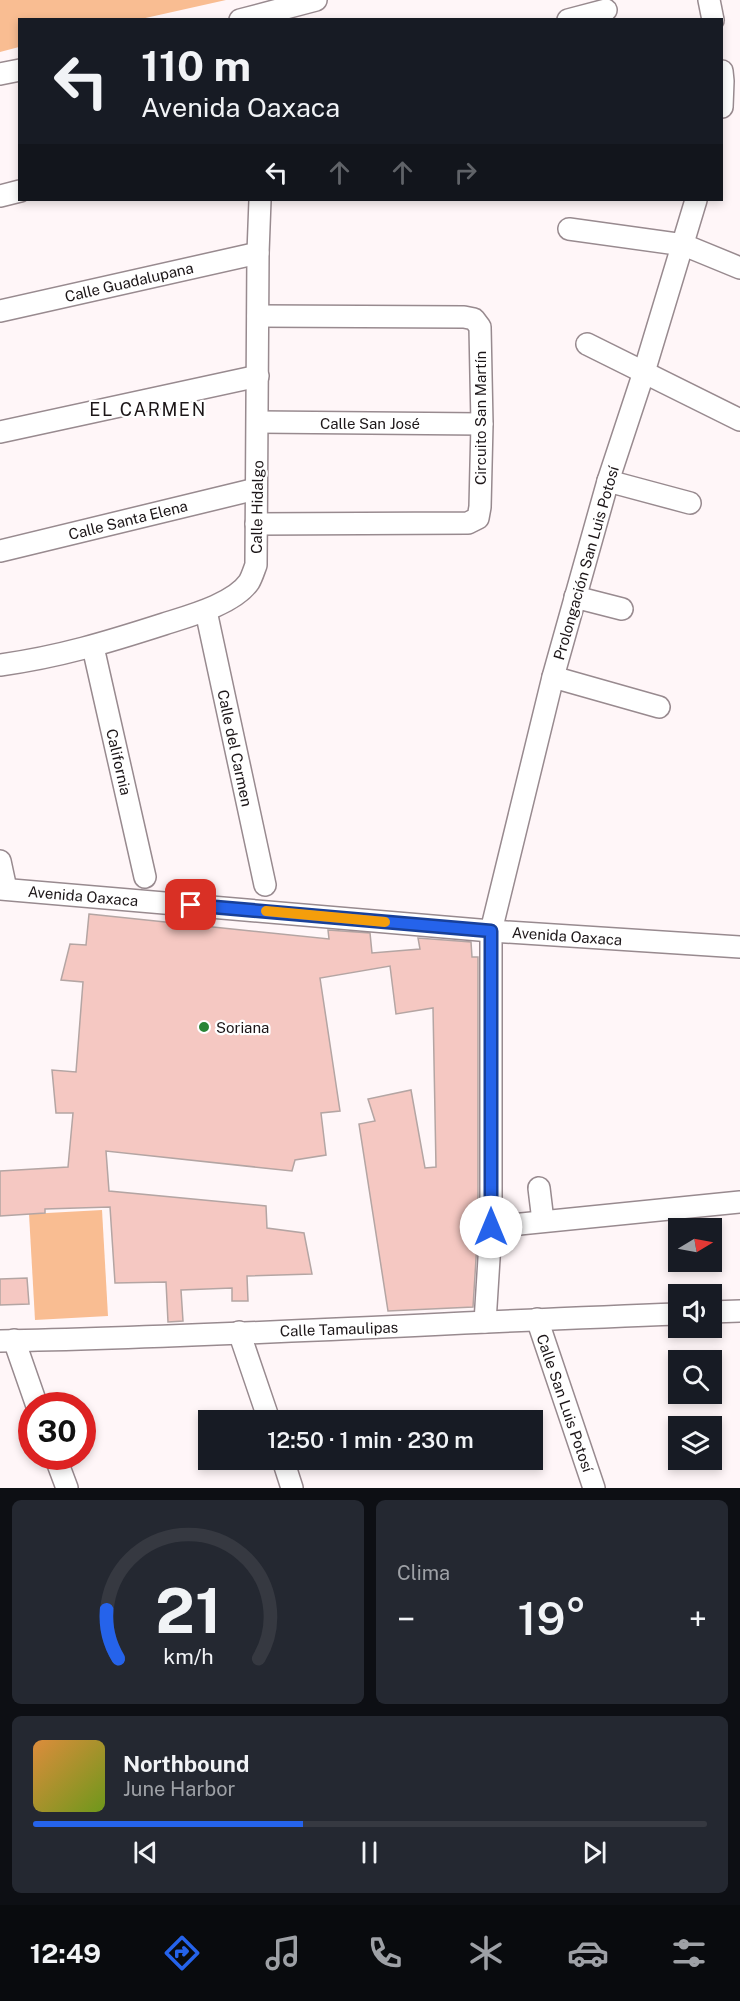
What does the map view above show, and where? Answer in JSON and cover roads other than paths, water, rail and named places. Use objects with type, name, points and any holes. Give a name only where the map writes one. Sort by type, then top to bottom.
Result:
[{"type":"street","points":[[250,18],[316,0]]},
{"type":"street","points":[[709,0],[713,18]]},
{"type":"street","points":[[576,18],[606,10]]},
{"type":"street","points":[[0,74],[18,70]]},
{"type":"street","points":[[0,196],[18,192]]},
{"type":"street","name":"Calle Hidalgo","points":[[0,665],[93,647],[206,611],[228,599],[248,583],[256,565],[258,253],[262,201]]},
{"type":"street","name":"Prolongación San Luis Potosí","points":[[491,931],[553,677],[575,597],[608,481],[684,245],[696,201]]},
{"type":"street","points":[[569,230],[684,245],[740,268]]},
{"type":"street","name":"Calle Guadalupana","points":[[0,311],[258,253]]},
{"type":"street","name":"Circuito San Martín","points":[[256,524],[468,523],[478,518],[480,507],[482,424],[480,327],[474,320],[464,317],[258,316]]},
{"type":"street","points":[[587,344],[740,420]]},
{"type":"street","points":[[0,432],[258,376]]},
{"type":"street","name":"Calle San José","points":[[258,422],[482,424]]},
{"type":"street","points":[[608,481],[690,503]]},
{"type":"street","name":"Calle Santa Elena","points":[[0,551],[256,489]]},
{"type":"street","points":[[575,597],[622,609]]},
{"type":"street","name":"Calle del Carmen","points":[[206,611],[265,885]]},
{"type":"street","name":"California","points":[[93,647],[146,877]]},
{"type":"street","points":[[553,677],[659,707]]},
{"type":"street","points":[[0,861],[3,889]]},
{"type":"street","name":"Avenida Oaxaca","points":[[3,889],[491,931],[740,947]]},
{"type":"street","points":[[485,1322],[491,1227],[491,931]]},
{"type":"street","points":[[539,1188],[543,1221]]},
{"type":"street","points":[[491,1227],[740,1202]]},
{"type":"street","points":[[722,1312],[740,1311]]},
{"type":"street","name":"Calle Tamaulipas","points":[[7,1340],[397,1327],[668,1314]]},
{"type":"street","name":"Calle San Luis Potosí","points":[[537,1319],[594,1488]]},
{"type":"street","points":[[239,1332],[266,1410]]},
{"type":"street","points":[[7,1340],[31,1392]]},
{"type":"street","points":[[60,1470],[67,1488]]},
{"type":"street","points":[[286,1470],[292,1488]]},
{"type":"place","name":"Soriana","points":[[204,1027]]},
{"type":"district","name":"EL CARMEN","points":[[148,409]]}]
